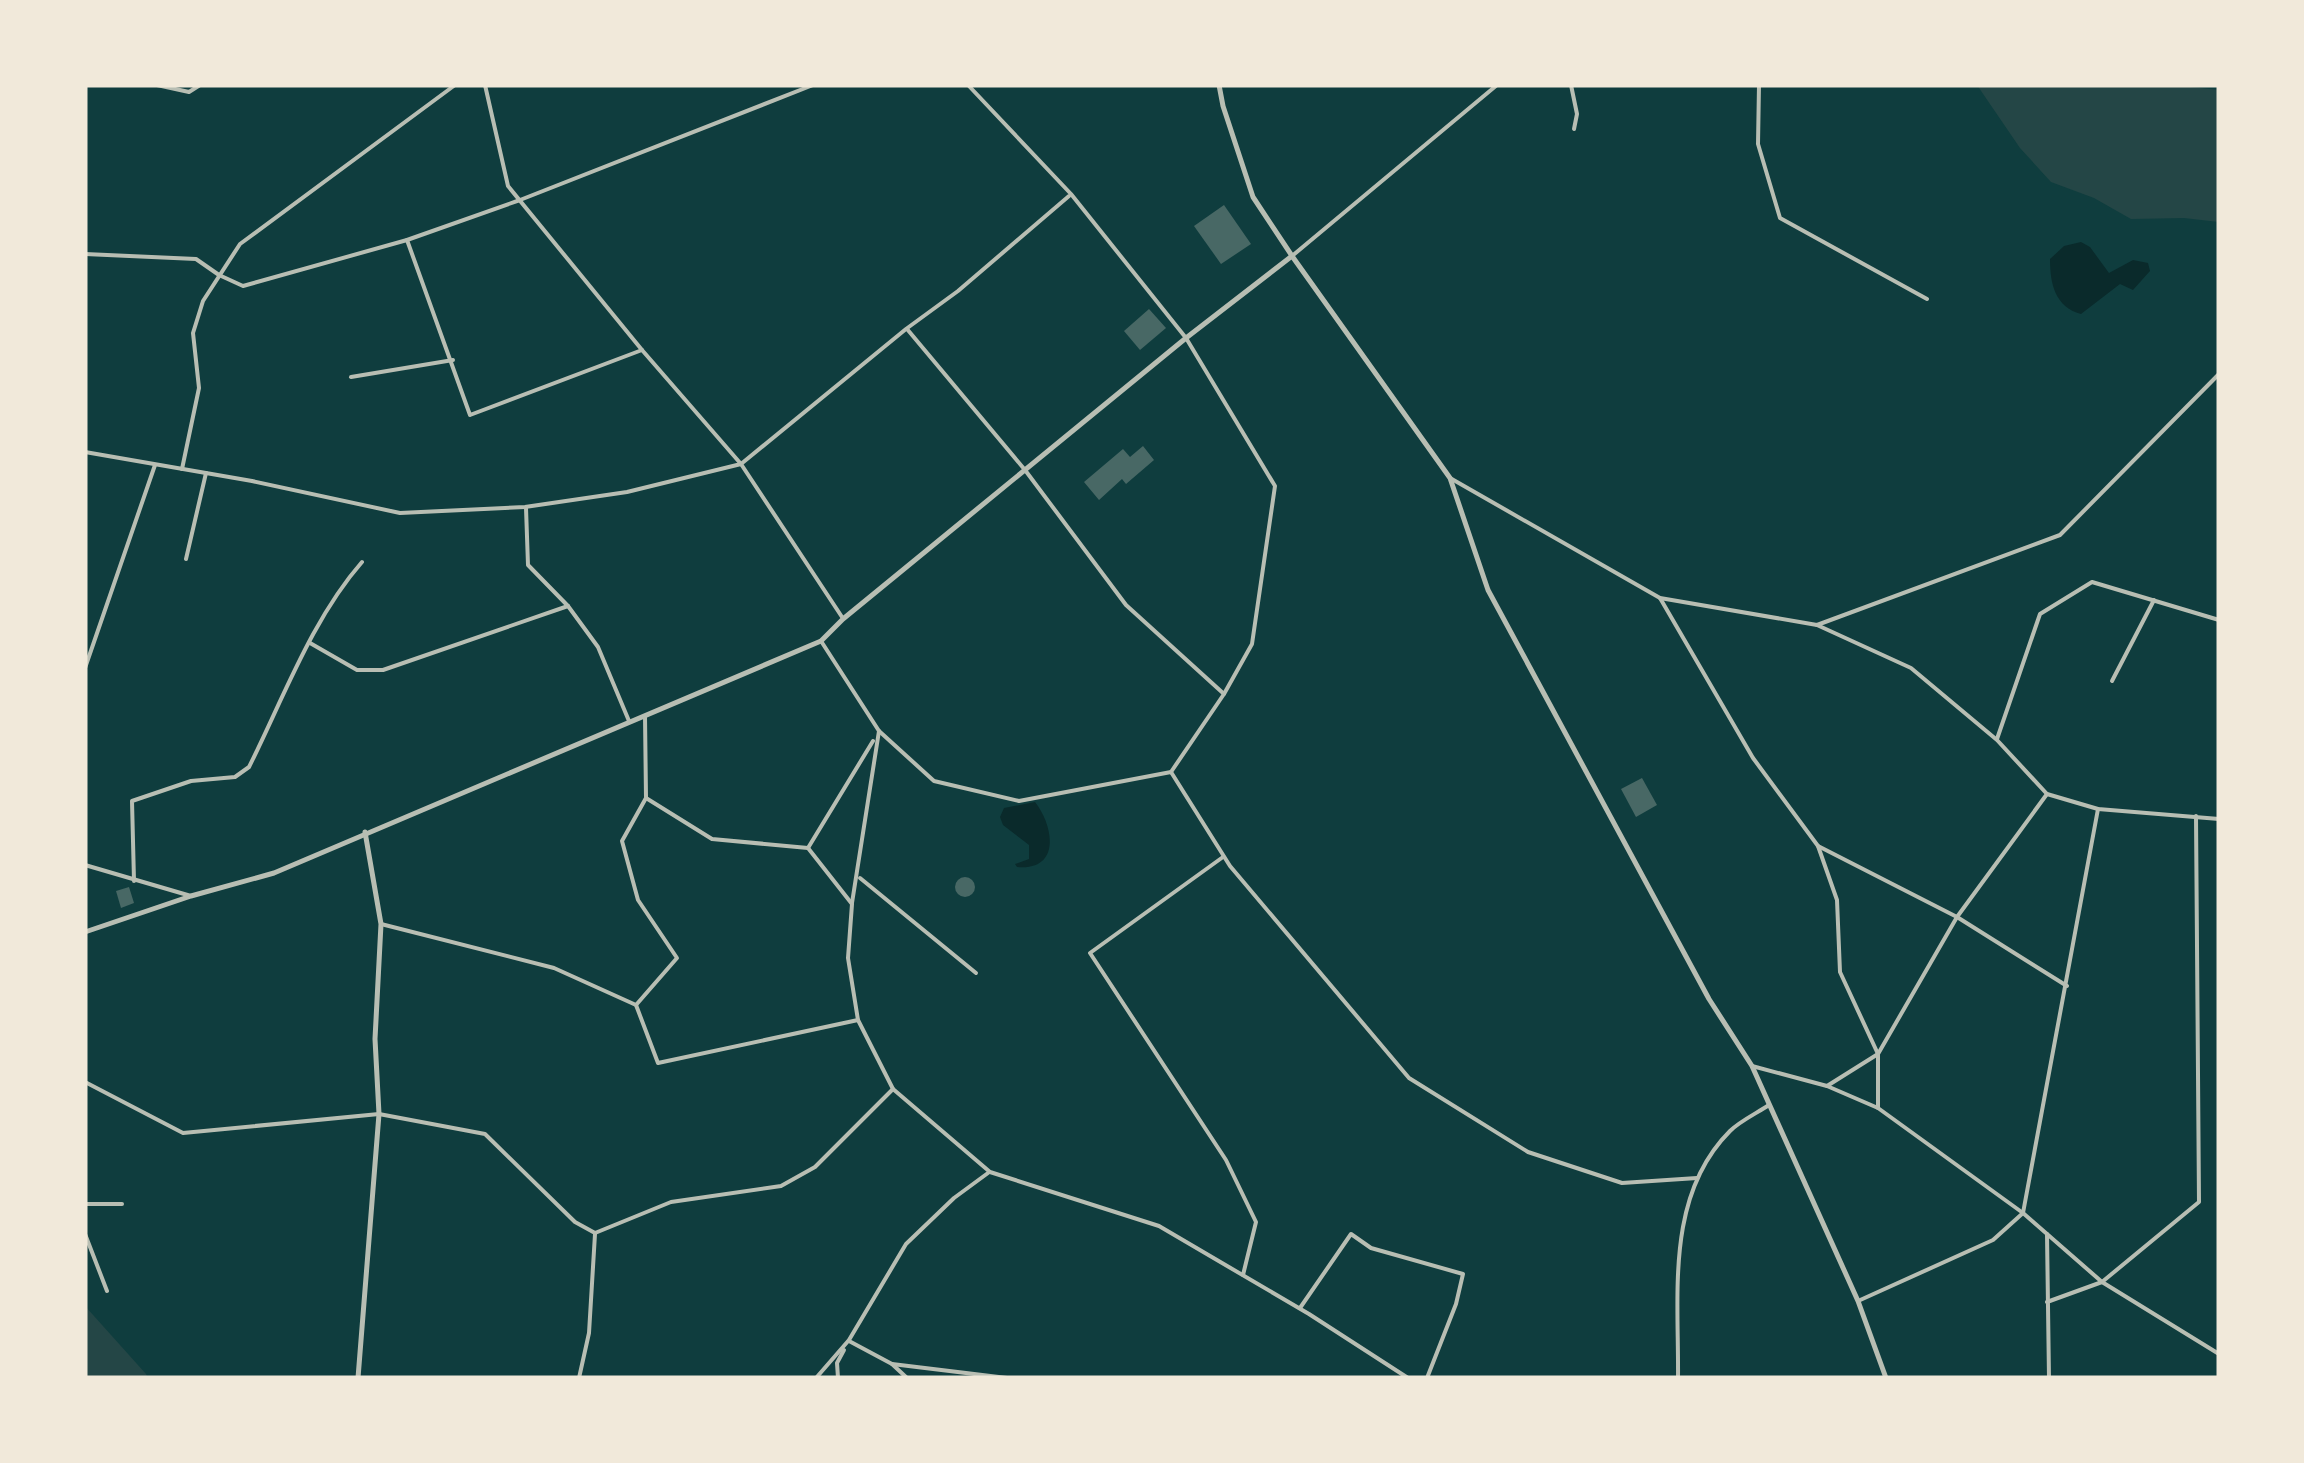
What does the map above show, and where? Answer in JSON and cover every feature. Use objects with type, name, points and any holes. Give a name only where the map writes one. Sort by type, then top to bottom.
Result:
[{"type":"street","points":[[157,85],[190,92],[200,85]]},
{"type":"street","points":[[182,469],[199,388],[193,333],[202,300],[240,244],[456,85]]},
{"type":"street","points":[[485,85],[508,186],[741,464],[843,619]]},
{"type":"street","points":[[85,254],[196,259],[243,286],[408,240],[813,85]]},
{"type":"street","points":[[822,641],[878,730],[934,782],[1019,802],[1171,772],[1224,694],[1252,644],[1275,486],[1186,338],[1070,194],[968,85]]},
{"type":"street","points":[[1219,85],[1253,197],[1450,478],[1488,590],[1709,999],[1752,1066],[1858,1301],[1886,1378]]},
{"type":"street","points":[[85,932],[274,873],[822,641],[843,619],[1497,85]]},
{"type":"street","points":[[1571,85],[1577,114],[1574,129]]},
{"type":"street","points":[[1759,85],[1758,144],[1780,218],[1928,299]]},
{"type":"street","points":[[85,452],[400,514],[526,506],[627,492],[741,464],[958,291],[1070,194]]},
{"type":"street","points":[[408,240],[470,415],[642,350]]},
{"type":"street","points":[[906,329],[1025,470],[1126,605],[1224,694]]},
{"type":"street","points":[[351,376],[452,360]]},
{"type":"street","points":[[1817,625],[2060,535],[2219,374]]},
{"type":"street","points":[[85,668],[88,650],[155,464]]},
{"type":"street","points":[[186,559],[206,473]]},
{"type":"street","points":[[1450,478],[1660,598],[1817,625],[1911,668],[1997,740],[2048,794],[2098,809],[2219,820]]},
{"type":"street","points":[[526,506],[528,565],[568,606],[598,646],[629,721]]},
{"type":"street","points":[[134,881],[132,801],[190,781],[234,777],[249,767],[310,644],[345,581],[362,562]]},
{"type":"street","points":[[1997,740],[2040,614],[2092,582],[2219,620]]},
{"type":"street","points":[[1660,598],[1753,758],[1818,846],[1837,900],[1840,972],[1878,1054],[1878,1108]]},
{"type":"street","points":[[2112,681],[2154,600]]},
{"type":"street","points":[[310,644],[357,670],[384,670],[568,606]]},
{"type":"street","points":[[636,1005],[677,958],[638,900],[622,841],[646,798],[645,716]]},
{"type":"street","points":[[878,730],[852,904],[848,958],[858,1020],[893,1088],[990,1172],[1159,1226],[1300,1308],[1408,1378]]},
{"type":"street","points":[[808,848],[876,738]]},
{"type":"street","points":[[1171,772],[1224,856],[1410,1078],[1528,1152],[1622,1183],[1697,1178]]},
{"type":"street","points":[[1827,1086],[1878,1054],[1958,916],[2048,794]]},
{"type":"street","points":[[646,798],[712,840],[808,848],[852,904]]},
{"type":"street","points":[[1858,1301],[1993,1240],[2023,1214],[2098,809]]},
{"type":"street","points":[[2047,1302],[2102,1282],[2199,1202],[2196,816]]},
{"type":"street","points":[[358,1378],[379,1114],[375,1039],[381,924],[364,832]]},
{"type":"street","points":[[1818,846],[1958,916],[2067,986]]},
{"type":"street","points":[[1224,856],[1090,953],[1226,1160],[1256,1222],[1243,1275]]},
{"type":"street","points":[[85,866],[191,896]]},
{"type":"street","points":[[858,876],[976,973]]},
{"type":"street","points":[[381,924],[554,968],[636,1005],[658,1063],[858,1020]]},
{"type":"street","points":[[1752,1066],[1827,1086],[1878,1108],[2023,1214],[2102,1282],[2219,1354]]},
{"type":"street","points":[[85,1082],[183,1133],[379,1114],[485,1134],[574,1222],[595,1233],[671,1202],[781,1186],[815,1167],[893,1088]]},
{"type":"street","points":[[1678,1378],[1679,1233],[1697,1178],[1730,1131],[1769,1105]]},
{"type":"street","points":[[838,1378],[838,1363],[849,1340],[906,1244],[954,1198],[990,1172]]},
{"type":"street","points":[[85,1204],[122,1204]]},
{"type":"street","points":[[579,1378],[589,1332],[595,1233]]},
{"type":"street","points":[[85,1234],[107,1290]]},
{"type":"street","points":[[1300,1308],[1351,1234],[1370,1248],[1463,1274],[1456,1304],[1427,1378]]},
{"type":"street","points":[[2047,1234],[2049,1378]]},
{"type":"street","points":[[849,1340],[892,1364],[907,1378]]},
{"type":"street","points":[[816,1378],[849,1340]]},
{"type":"street","points":[[892,1364],[1007,1378]]},
{"type":"shaded area","points":[[1977,85],[2172,85],[2219,90],[2219,222],[2131,219],[2094,198],[2051,182],[2020,148]]},
{"type":"shaded area","points":[[2081,242],[2090,247],[2109,273],[2133,260],[2148,263],[2150,271],[2133,290],[2120,284],[2081,314],[2072,311],[2056,293],[2050,259],[2064,246]]},
{"type":"shaded area","points":[[1035,802],[1046,823],[1050,845],[1041,862],[1017,867],[1015,864],[1029,859],[1029,845],[1003,825],[1000,817],[1004,808]]},
{"type":"shaded area","points":[[85,1306],[146,1374],[148,1378],[85,1378]]},
{"type":"building","points":[[1224,205],[1251,244],[1221,264],[1194,226]]},
{"type":"building","points":[[1149,309],[1166,328],[1140,350],[1124,331]]},
{"type":"building","points":[[1143,446],[1154,460],[1126,484],[1122,479],[1099,500],[1084,482],[1123,449],[1130,457]]},
{"type":"building","points":[[1642,778],[1657,805],[1636,817],[1621,789]]},
{"type":"building","points":[[965,877],[975,887],[965,897],[955,887]]},
{"type":"building","points":[[129,887],[134,903],[121,908],[116,891]]}]
